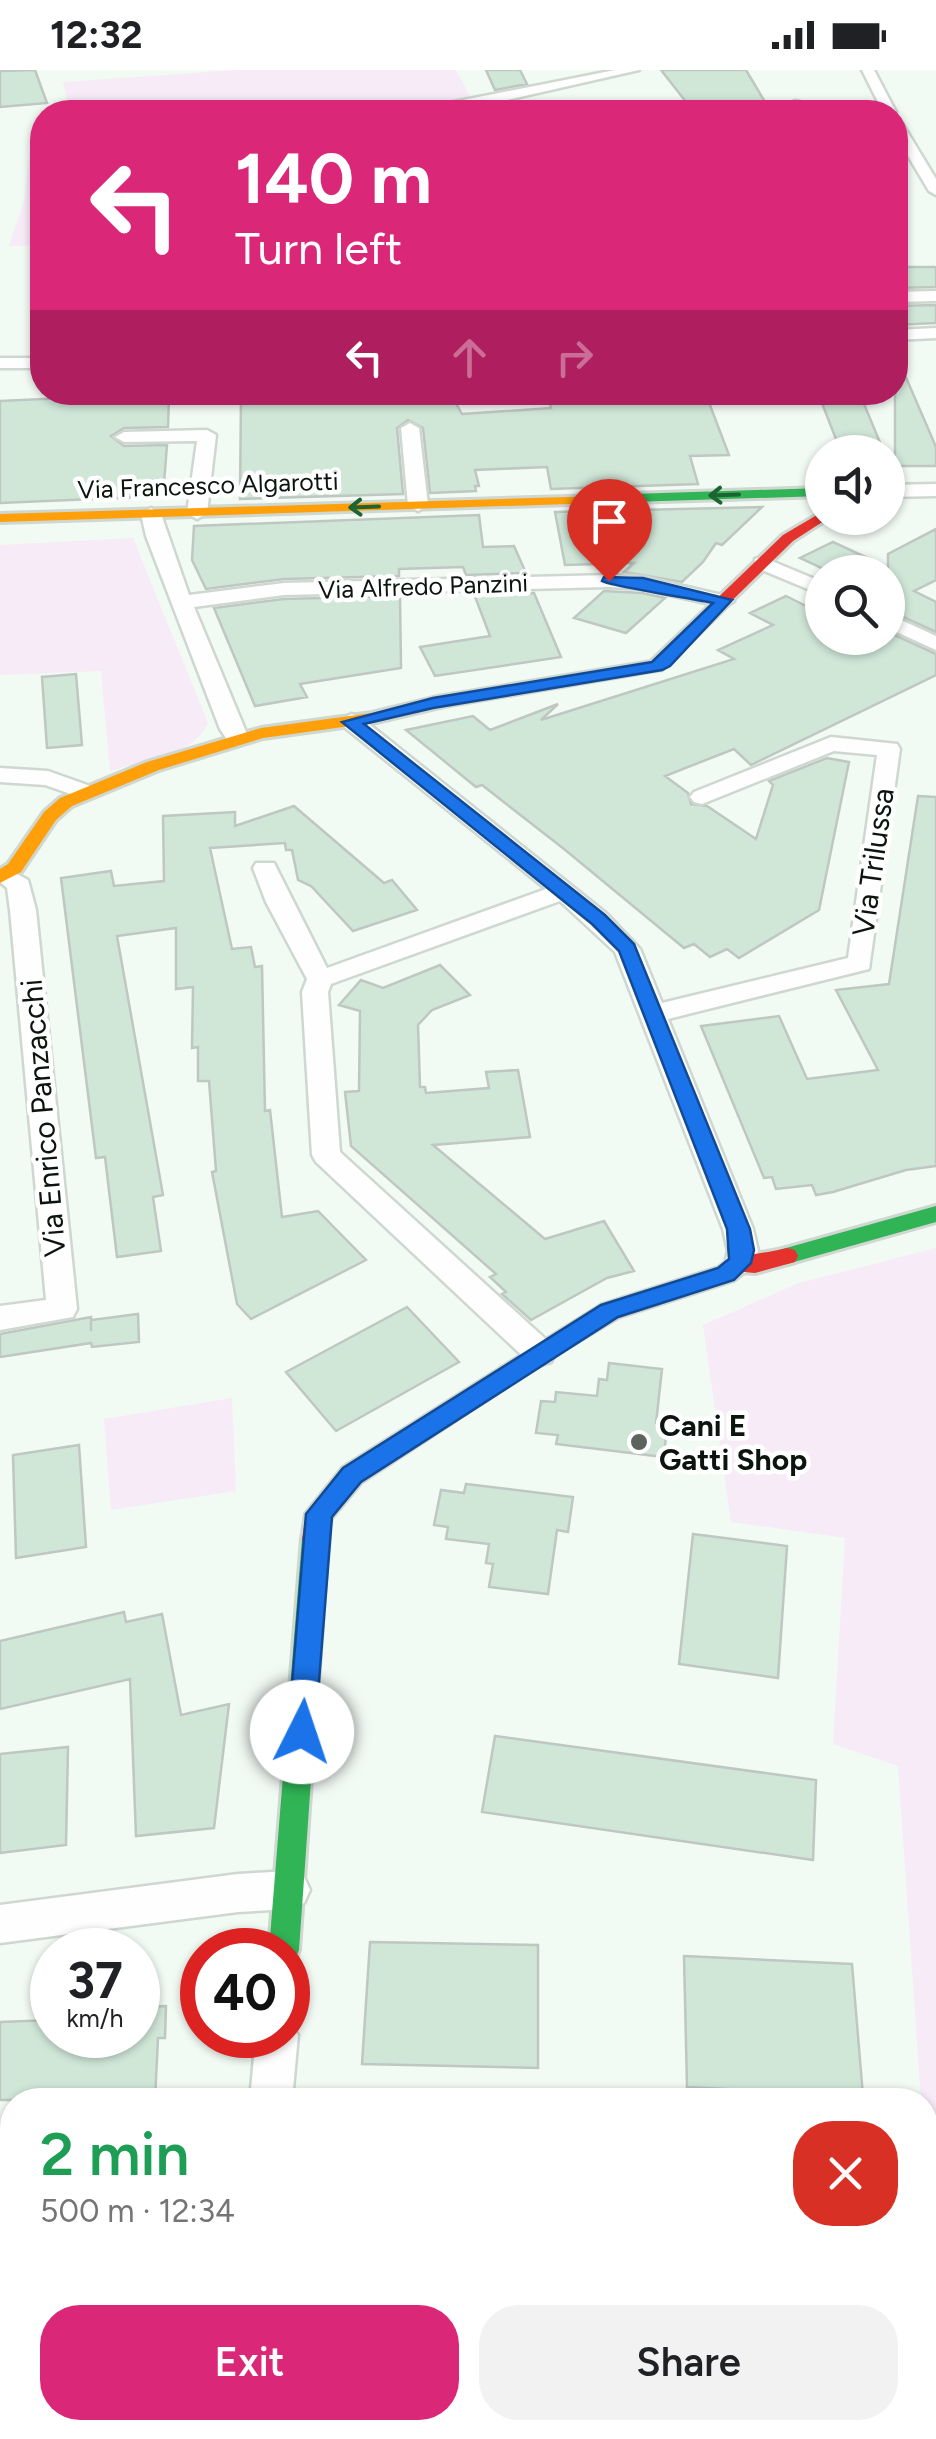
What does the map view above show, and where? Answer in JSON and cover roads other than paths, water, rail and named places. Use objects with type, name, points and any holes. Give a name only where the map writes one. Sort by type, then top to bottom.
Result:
[{"type":"street","points":[[491,100],[633,70]]},
{"type":"street","points":[[868,70],[882,100]]},
{"type":"street","points":[[908,144],[936,191]]},
{"type":"street","points":[[908,154],[914,154]]},
{"type":"street","points":[[908,297],[936,296]]},
{"type":"street","points":[[908,334],[936,333]]},
{"type":"street","points":[[0,363],[30,363]]},
{"type":"street","points":[[410,428],[418,505]]},
{"type":"street","points":[[124,437],[208,435],[197,513]]},
{"type":"street","points":[[905,491],[936,490]]},
{"type":"street","name":"Via Francesco Algarotti","points":[[0,518],[805,493]]},
{"type":"street","points":[[151,514],[238,739]]},
{"type":"street","points":[[3,876],[22,860],[50,816],[85,792],[238,739],[656,666],[665,662],[788,538],[805,527]]},
{"type":"street","points":[[762,563],[805,582]]},
{"type":"street","name":"Via Alfredo Panzini","points":[[182,602],[284,589],[609,581],[643,583],[724,600]]},
{"type":"street","points":[[905,628],[936,644]]},
{"type":"street","points":[[286,1928],[319,1514],[352,1475],[540,1352],[610,1311],[726,1274],[740,1263],[743,1250],[628,949],[350,722]]},
{"type":"street","name":"Via Trilussa","points":[[656,1014],[860,964],[889,749],[831,744],[702,796]]},
{"type":"street","points":[[0,776],[30,775],[85,792]]},
{"type":"street","points":[[30,775],[40,785],[50,816]]},
{"type":"street","points":[[264,868],[320,979]]},
{"type":"street","name":"Via Enrico Panzacchi","points":[[0,1318],[62,1309],[23,910],[19,885],[3,876]]},
{"type":"street","points":[[540,1352],[326,1156],[314,992],[320,979],[562,892]]},
{"type":"street","points":[[740,1263],[756,1264],[936,1214]]},
{"type":"street","points":[[0,1924],[238,1893],[290,1890]]},
{"type":"street","points":[[272,2088],[274,2058]]},
{"type":"place","name":"Cani E Gatti Shop","points":[[639,1442]]}]
